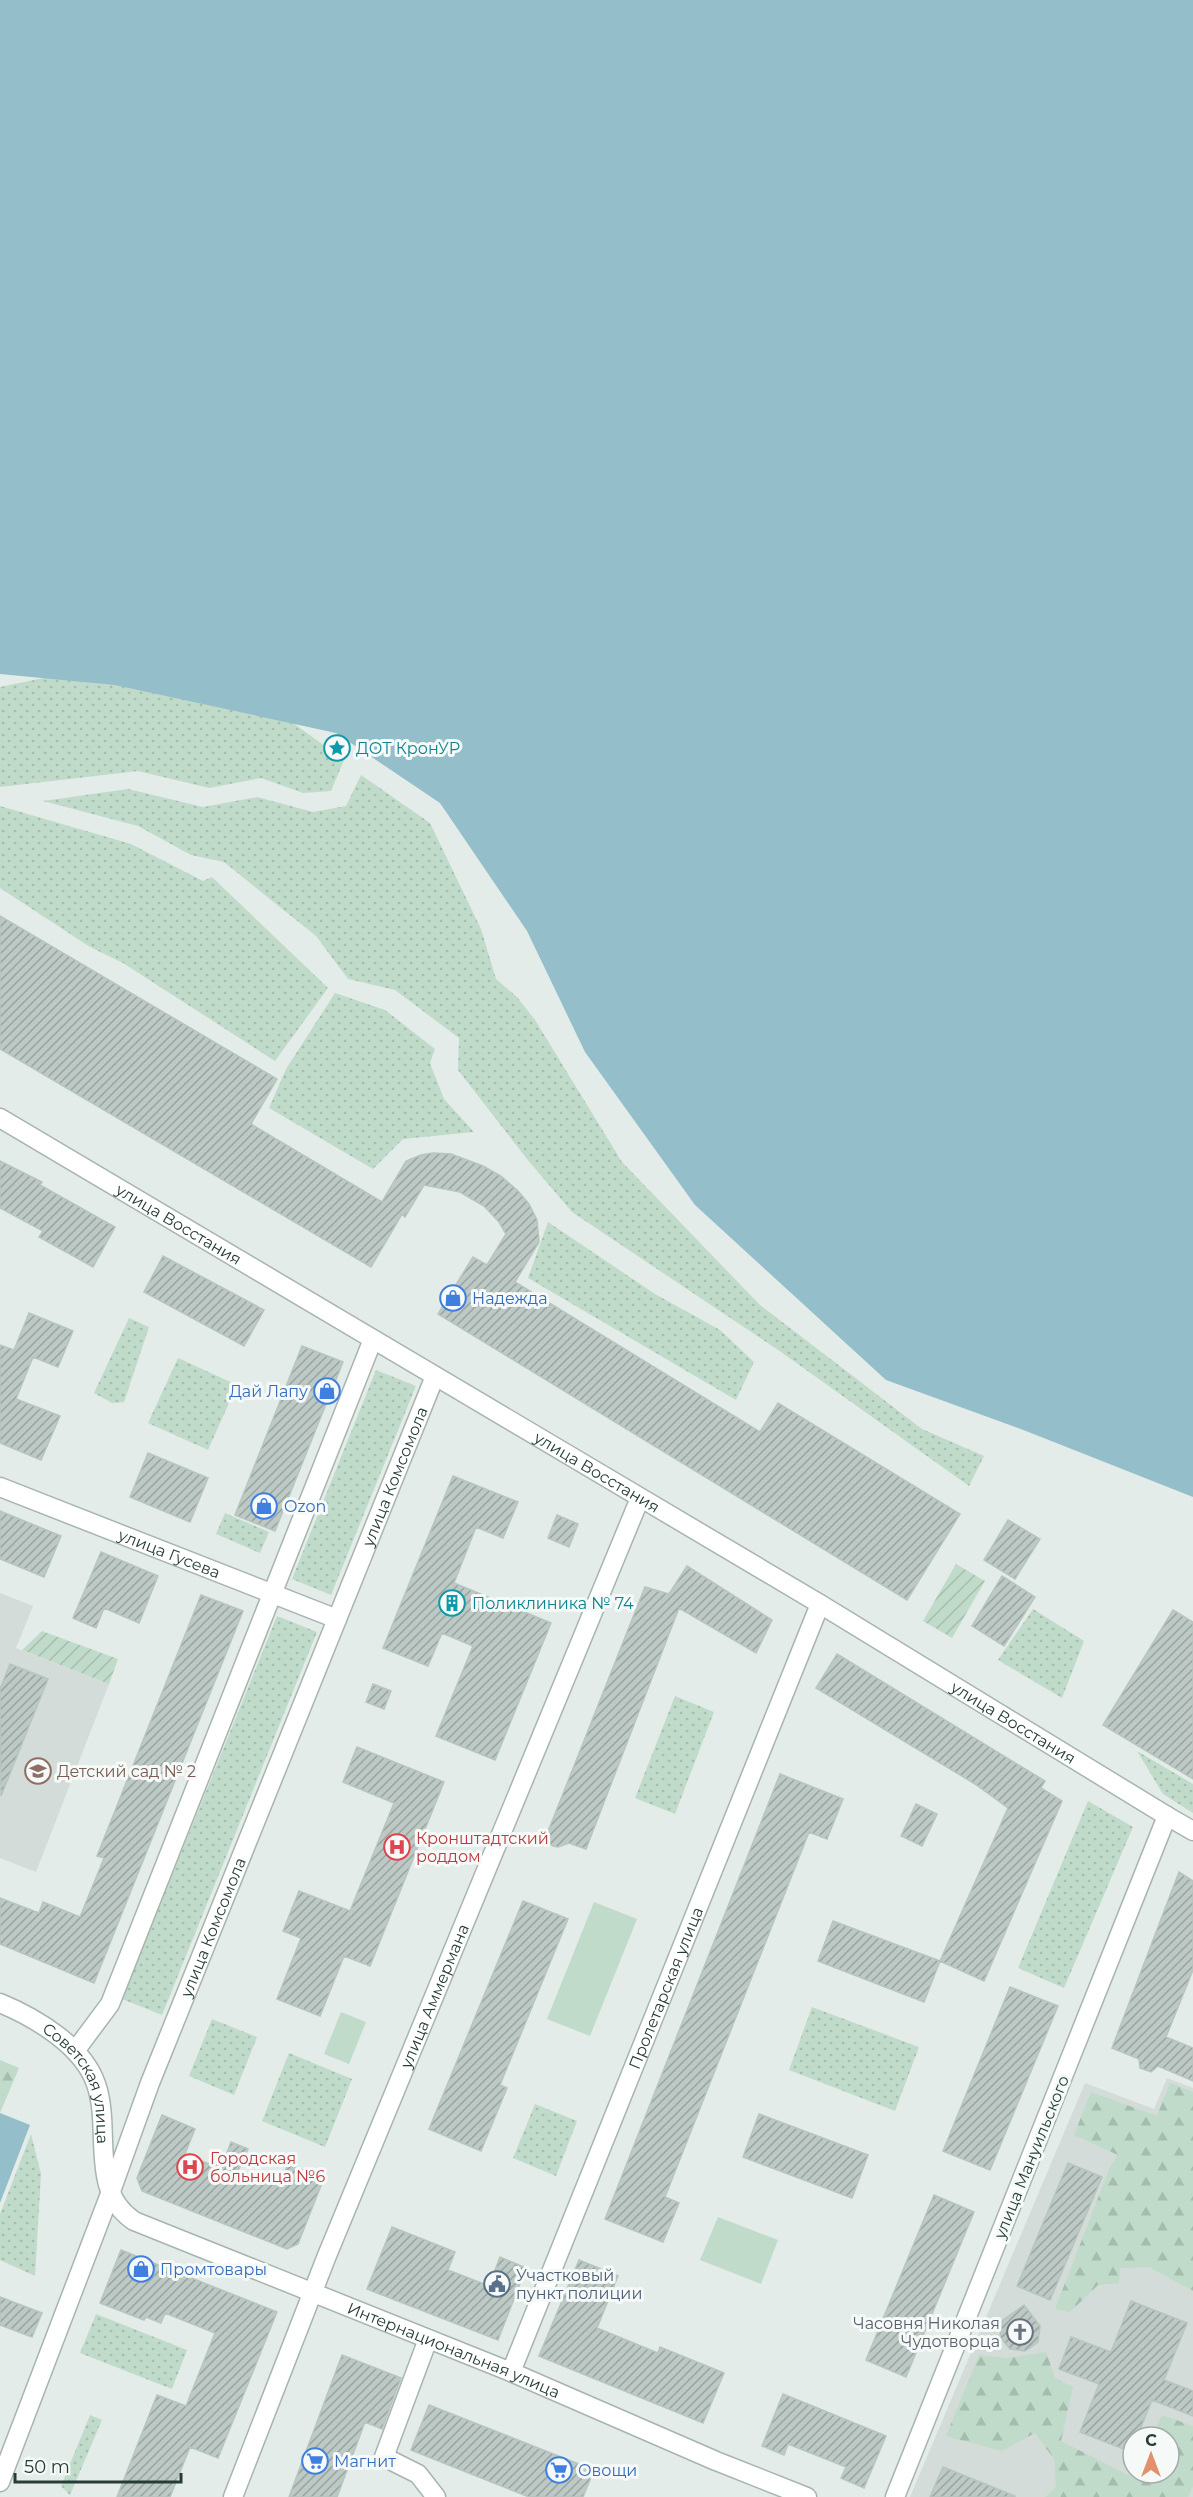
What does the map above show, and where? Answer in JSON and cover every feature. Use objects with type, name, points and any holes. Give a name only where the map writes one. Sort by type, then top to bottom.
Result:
[{"type":"street","name":"улица Восстания","points":[[0,1118],[820,1604],[1193,1831]]},
{"type":"street","points":[[75,2051],[110,2004],[373,1339]]},
{"type":"street","name":"улица Комсомола","points":[[0,2482],[150,2083],[435,1376]]},
{"type":"street","name":"улица Гусева","points":[[0,1487],[337,1619]]},
{"type":"street","name":"улица Аммермана","points":[[233,2497],[312,2293],[640,1498]]},
{"type":"street","name":"Пролетарская улица","points":[[511,2372],[820,1604]]},
{"type":"street","name":"улица Мануильского","points":[[895,2497],[1167,1816]]},
{"type":"street","name":"Советская улица","points":[[0,2003],[39,2024],[75,2051],[91,2072],[97,2086],[105,2176],[110,2194]]},
{"type":"street","name":"Интернациональная улица","points":[[110,2194],[119,2209],[134,2221],[511,2372],[716,2461],[807,2497]]},
{"type":"street","points":[[428,2339],[384,2457],[418,2474],[436,2497]]},
{"type":"shaded area","name":"Детский сад № 2","points":[[0,1593],[33,1606],[16,1648],[109,1684],[36,1872],[0,1858]]},
{"type":"shaded area","points":[[1167,2078],[1193,2088],[1193,2497],[910,2497],[1085,2083],[1154,2109]]},
{"type":"green space","points":[[97,667],[267,704],[344,760],[331,791],[303,793],[261,778],[209,788],[138,771],[0,787],[0,687]]},
{"type":"green space","points":[[361,775],[430,823],[481,929],[496,979],[517,997],[535,1020],[622,1162],[760,1305],[922,1429],[984,1456],[969,1486],[781,1352],[572,1212],[527,1159],[458,1070],[459,1038],[395,990],[348,979],[316,936],[224,862],[191,855],[138,826],[43,801],[128,789],[203,807],[257,797],[313,812],[346,806]]},
{"type":"green space","points":[[0,806],[131,844],[203,881],[212,877],[328,988],[275,1061],[123,963],[90,947],[0,888]]},
{"type":"green space","points":[[335,993],[385,1010],[435,1049],[430,1063],[444,1099],[474,1132],[403,1139],[373,1169],[269,1108],[286,1069]]},
{"type":"green space","points":[[548,1222],[655,1294],[720,1330],[754,1362],[736,1400],[528,1278]]},
{"type":"green space","points":[[129,1318],[149,1327],[124,1402],[112,1403],[94,1393]]},
{"type":"green space","points":[[178,1358],[237,1385],[208,1450],[148,1423]]},
{"type":"green space","points":[[376,1370],[416,1386],[331,1595],[292,1579]]},
{"type":"green space","points":[[225,1513],[269,1532],[260,1553],[216,1534]]},
{"type":"green space","points":[[956,1564],[985,1581],[952,1638],[923,1621]]},
{"type":"green space","points":[[1033,1609],[1084,1641],[1062,1698],[998,1660]]},
{"type":"green space","points":[[277,1616],[317,1632],[162,2015],[122,1999]]},
{"type":"green space","points":[[42,1631],[118,1659],[109,1684],[22,1650]]},
{"type":"green space","points":[[675,1696],[714,1712],[675,1814],[635,1798]]},
{"type":"green space","points":[[1137,1751],[1193,1784],[1193,1813],[1163,1794]]},
{"type":"green space","points":[[1088,1801],[1133,1827],[1064,1988],[1018,1968]]},
{"type":"green space","points":[[594,1902],[637,1919],[590,2036],[547,2019]]},
{"type":"green space","points":[[812,2007],[919,2047],[895,2111],[789,2070]]},
{"type":"green space","points":[[341,2012],[366,2022],[349,2064],[324,2054]]},
{"type":"green space","points":[[212,2019],[257,2037],[234,2095],[189,2076]]},
{"type":"green space","points":[[289,2053],[352,2079],[325,2147],[262,2121]]},
{"type":"green space","points":[[0,2060],[19,2068],[0,2113]]},
{"type":"green space","points":[[1170,2083],[1193,2092],[1193,2291],[1149,2267],[1120,2268],[1119,2283],[1098,2285],[1070,2312],[1055,2309],[1110,2167],[1118,2155],[1074,2135],[1091,2092],[1157,2116]]},
{"type":"green space","points":[[535,2104],[577,2121],[556,2176],[513,2158]]},
{"type":"green space","points":[[31,2134],[41,2174],[35,2276],[0,2260],[0,2214]]},
{"type":"green space","points":[[718,2217],[778,2240],[761,2284],[700,2260]]},
{"type":"green space","points":[[96,2314],[187,2350],[172,2389],[80,2353]]},
{"type":"green space","points":[[1046,2352],[1055,2378],[1073,2387],[1061,2441],[1121,2471],[1121,2485],[1181,2485],[1181,2425],[1157,2425],[1162,2415],[1193,2426],[1193,2486],[1188,2497],[1045,2497],[1056,2487],[1054,2459],[1035,2433],[1002,2451],[946,2436],[979,2355],[1007,2358]]},
{"type":"green space","points":[[90,2415],[102,2420],[70,2495],[61,2486]]},
{"type":"water","points":[[0,0],[1193,0],[1193,1497],[1026,1431],[886,1380],[695,1205],[585,1052],[527,931],[440,803],[336,733],[115,685],[0,674]]},
{"type":"water","points":[[0,2113],[30,2125],[0,2203]]},
{"type":"building","points":[[0,916],[277,1079],[251,1124],[382,1202],[406,1161],[421,1155],[451,1154],[483,1166],[501,1176],[529,1204],[537,1220],[539,1242],[515,1282],[760,1432],[778,1403],[960,1514],[907,1600],[438,1314],[473,1257],[487,1265],[506,1234],[499,1222],[484,1206],[460,1192],[424,1185],[405,1217],[402,1214],[371,1267],[0,1049]]},
{"type":"building","points":[[0,1161],[42,1182],[40,1185],[115,1227],[93,1267],[39,1237],[43,1231],[0,1208]]},
{"type":"building","points":[[163,1256],[264,1310],[244,1346],[144,1292]]},
{"type":"building","points":[[29,1313],[73,1331],[58,1367],[33,1357],[16,1399],[60,1416],[41,1460],[0,1443],[0,1345],[14,1350]]},
{"type":"building","points":[[302,1346],[343,1362],[275,1531],[235,1515]]},
{"type":"building","points":[[148,1453],[208,1478],[190,1522],[130,1497]]},
{"type":"building","name":"Поликлиника № 74","points":[[453,1476],[518,1502],[503,1538],[476,1527],[454,1583],[551,1623],[495,1760],[436,1736],[473,1646],[442,1633],[428,1666],[383,1648]]},
{"type":"building","points":[[0,1511],[61,1536],[44,1577],[0,1559]]},
{"type":"building","points":[[557,1515],[578,1524],[569,1547],[548,1538]]},
{"type":"building","points":[[1008,1520],[1040,1539],[1015,1579],[984,1560]]},
{"type":"building","points":[[101,1552],[158,1576],[139,1623],[104,1608],[96,1628],[73,1618]]},
{"type":"building","points":[[687,1566],[772,1620],[756,1653],[679,1608],[586,1849],[569,1843],[558,1847],[553,1846],[549,1843],[547,1834],[645,1587],[669,1594]]},
{"type":"building","points":[[1002,1576],[1035,1597],[1004,1646],[972,1626]]},
{"type":"building","points":[[201,1595],[243,1611],[94,1983],[0,1944],[0,1898],[39,1913],[43,1902],[80,1917],[104,1858],[97,1856]]},
{"type":"building","points":[[1173,1610],[1193,1622],[1193,1779],[1103,1725]]},
{"type":"building","points":[[837,1654],[1045,1781],[1041,1788],[1062,1801],[984,1981],[940,1961],[1008,1808],[975,1784],[816,1688]]},
{"type":"building","points":[[10,1664],[48,1679],[1,1796],[0,1689]]},
{"type":"building","points":[[373,1684],[391,1691],[384,1709],[366,1702]]},
{"type":"building","name":"Кронштадтский роддом","points":[[357,1747],[444,1782],[370,1966],[344,1956],[320,2016],[277,1999],[301,1938],[283,1931],[299,1891],[350,1911],[394,1803],[343,1782]]},
{"type":"building","points":[[780,1774],[843,1799],[827,1839],[809,1832],[665,2197],[679,2203],[663,2242],[605,2219]]},
{"type":"building","points":[[916,1804],[937,1814],[922,1846],[901,1836]]},
{"type":"building","points":[[1179,1872],[1193,1881],[1193,1970],[1166,2037],[1193,2048],[1193,2081],[1158,2066],[1151,2072],[1140,2068],[1139,2059],[1112,2048]]},
{"type":"building","points":[[523,1901],[568,1919],[500,2085],[507,2088],[481,2151],[429,2129]]},
{"type":"building","points":[[833,1921],[940,1961],[924,2002],[818,1961]]},
{"type":"building","points":[[1010,1987],[1058,2006],[990,2170],[943,2151]]},
{"type":"building","points":[[759,2114],[868,2155],[852,2198],[743,2157]]},
{"type":"building","points":[[162,2115],[195,2129],[185,2154],[209,2164],[225,2158],[231,2142],[248,2149],[238,2171],[279,2187],[288,2164],[324,2178],[298,2244],[287,2249],[142,2191],[137,2178]]},
{"type":"building","points":[[1068,2163],[1102,2177],[1050,2300],[1017,2286]]},
{"type":"building","points":[[934,2195],[974,2212],[906,2377],[866,2360]]},
{"type":"building","points":[[392,2227],[455,2252],[448,2270],[489,2286],[500,2257],[526,2268],[498,2340],[367,2289]]},
{"type":"building","points":[[121,2250],[277,2312],[218,2458],[190,2447],[170,2497],[117,2497],[157,2395],[186,2406],[215,2333],[165,2313],[161,2323],[146,2317],[144,2320],[100,2303]]},
{"type":"building","points":[[579,2260],[618,2276],[597,2328],[658,2353],[660,2347],[724,2373],[703,2423],[539,2356]]},
{"type":"building","points":[[0,2297],[42,2313],[32,2337],[0,2325]]},
{"type":"building","points":[[1131,2301],[1187,2323],[1164,2380],[1193,2391],[1193,2416],[1152,2400],[1142,2425],[1121,2425],[1121,2448],[1080,2432],[1099,2384],[1059,2369],[1071,2337],[1111,2352]]},
{"type":"building","name":"Часовня Николая Чудотворца","points":[[1024,2305],[1040,2326],[1038,2342],[1025,2351],[1010,2349],[1000,2337],[1002,2321]]},
{"type":"building","points":[[342,2355],[401,2378],[382,2429],[365,2422],[337,2497],[289,2497]]},
{"type":"building","points":[[783,2394],[886,2436],[864,2488],[841,2478],[846,2467],[788,2444],[784,2455],[762,2446]]},
{"type":"building","points":[[429,2405],[594,2470],[583,2497],[529,2497],[411,2450]]},
{"type":"building","points":[[943,2467],[1015,2496],[1015,2497],[930,2497]]},
{"type":"place","name":"ДОТ КронУР","points":[[337,748]]},
{"type":"place","name":"Надежда","points":[[453,1298]]},
{"type":"place","name":"Дай Лапу","points":[[327,1391]]},
{"type":"place","name":"Ozon","points":[[264,1506]]},
{"type":"place","name":"Поликлиника № 74","points":[[452,1603]]},
{"type":"place","name":"Детский сад № 2","points":[[38,1771]]},
{"type":"place","name":"Кронштадтский роддом","points":[[397,1847]]},
{"type":"place","name":"Городская больница №6","points":[[190,2167]]},
{"type":"place","name":"Промтовары","points":[[141,2269]]},
{"type":"place","name":"Участковый пункт полиции","points":[[497,2284]]},
{"type":"place","name":"Часовня Николая Чудотворца","points":[[1020,2332]]},
{"type":"place","name":"Магнит","points":[[315,2461]]},
{"type":"place","name":"Овощи","points":[[559,2470]]}]
